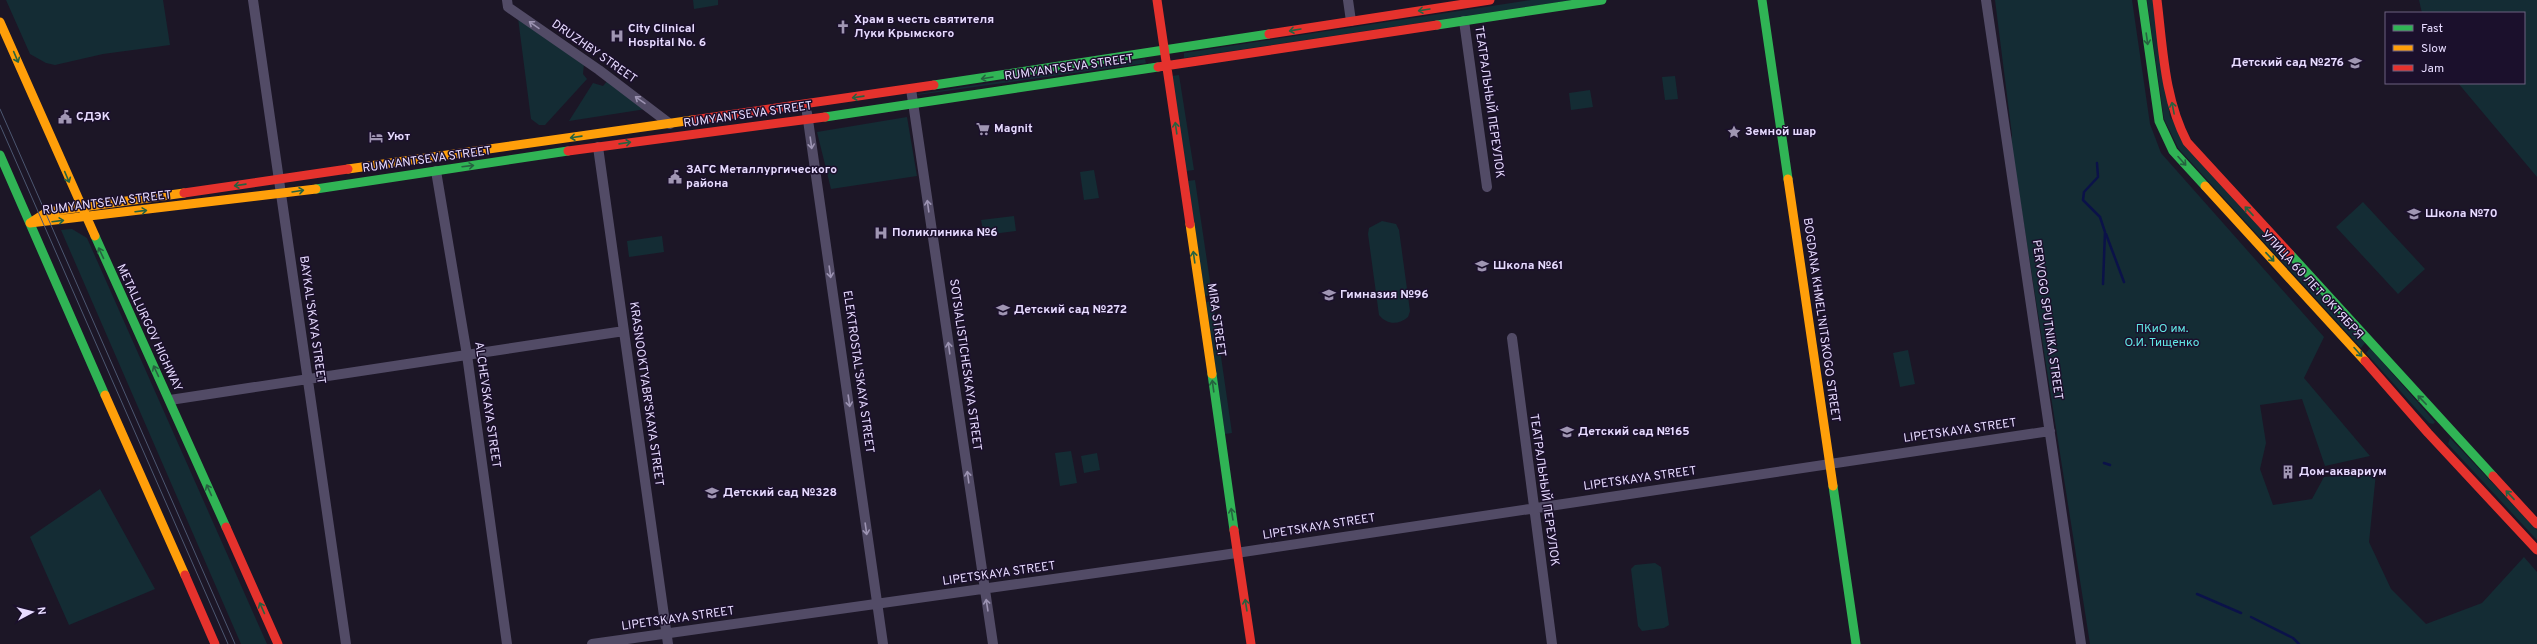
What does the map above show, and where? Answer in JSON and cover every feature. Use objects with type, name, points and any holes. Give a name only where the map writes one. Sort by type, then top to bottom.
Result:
[{"type":"main road","name":"MIRA STREET","points":[[1156,0],[1165,51],[1251,644]]},
{"type":"main road","name":"RUMYANTSEVA STREET","points":[[30,223],[47,212],[806,105],[1490,0]]},
{"type":"main road","name":"RUMYANTSEVA STREET","points":[[30,223],[281,194],[436,170],[913,104],[1602,0]]},
{"type":"main road","name":"BOGDANA KHMEL'NITSKOGO STREET","points":[[1762,0],[1856,644]]},
{"type":"main road","name":"УЛИЦА 60 ЛЕТ ОКТЯБРЯ","points":[[2142,0],[2159,120],[2165,138],[2173,151],[2360,355],[2435,441],[2537,550]]},
{"type":"main road","name":"УЛИЦА 60 ЛЕТ ОКТЯБРЯ","points":[[2157,0],[2172,106],[2180,132],[2187,142],[2537,524]]},
{"type":"main road","name":"METALLURGOV HIGHWAY","points":[[0,22],[80,207],[170,400],[278,644]]},
{"type":"main road","points":[[542,142],[544,156]]},
{"type":"main road","points":[[0,155],[215,644]]},
{"type":"main road","points":[[2435,441],[2449,428]]},
{"type":"street","name":"BAYKAL'SKAYA STREET","points":[[253,0],[346,644]]},
{"type":"street","name":"DRUZHBY STREET","points":[[507,0],[508,7],[599,70],[670,124]]},
{"type":"street","points":[[1348,0],[1351,21]]},
{"type":"street","name":"PERVOGO SPUTNIKA STREET","points":[[1986,0],[2082,644]]},
{"type":"street","name":"ТЕАТРАЛЬНЫЙ ПЕРЕУЛОК","points":[[1464,21],[1487,187]]},
{"type":"street","name":"SOTSIALISTICHESKAYA STREET","points":[[911,89],[993,644]]},
{"type":"street","name":"ELEKTROSTAL'SKAYA STREET","points":[[806,105],[883,644]]},
{"type":"street","name":"KRASNOOKTYABR'SKAYA STREET","points":[[598,147],[668,644]]},
{"type":"street","name":"ALCHEVSKAYA STREET","points":[[436,170],[467,354],[507,644]]},
{"type":"street","points":[[170,400],[624,330]]},
{"type":"street","name":"ТЕАТРАЛЬНЫЙ ПЕРЕУЛОК","points":[[1512,338],[1533,508],[1552,644]]},
{"type":"street","name":"LIPETSKAYA STREET","points":[[592,644],[1238,553],[2050,431]]},
{"type":"green space","points":[[6,0],[163,0],[170,45],[103,54],[55,65],[46,63],[30,54]]},
{"type":"green space","points":[[693,0],[718,0],[718,5],[694,9]]},
{"type":"green space","points":[[1531,0],[1573,0],[1184,58],[1184,53]]},
{"type":"green space","name":"ПКиО им. О.И. Тищенко","points":[[1995,0],[2132,0],[2150,124],[2161,153],[2324,337],[2304,378],[2370,456],[2325,466],[2302,399],[2260,405],[2266,443],[2260,469],[2273,505],[2312,499],[2324,477],[2376,473],[2369,542],[2391,589],[2426,624],[2482,603],[2524,557],[2537,572],[2537,644],[2090,644],[2011,142],[2012,135]]},
{"type":"green space","points":[[2147,0],[2153,0],[2170,117],[2365,343],[2361,348],[2178,148],[2164,119]]},
{"type":"green space","points":[[2419,0],[2537,0],[2537,177],[2459,84],[2525,84],[2525,12],[2422,12]]},
{"type":"green space","points":[[518,18],[584,63],[583,74],[587,79],[545,125],[539,125],[531,119]]},
{"type":"green space","points":[[1145,59],[1146,63],[917,95],[918,94]]},
{"type":"green space","points":[[1179,75],[1194,170],[1186,171],[1171,76]]},
{"type":"green space","points":[[1675,76],[1678,99],[1665,100],[1662,77]]},
{"type":"green space","points":[[608,80],[646,109],[569,121],[593,83],[603,86]]},
{"type":"green space","points":[[1590,90],[1593,107],[1571,110],[1569,93]]},
{"type":"green space","points":[[907,117],[917,176],[831,189],[817,132]]},
{"type":"green space","points":[[1094,170],[1099,198],[1084,200],[1080,172]]},
{"type":"green space","points":[[1195,180],[1212,295],[1205,296],[1188,181]]},
{"type":"green space","points":[[2363,202],[2425,269],[2398,294],[2336,227]]},
{"type":"green space","points":[[1014,216],[1016,231],[984,235],[981,220]]},
{"type":"green space","points":[[1382,221],[1396,224],[1399,230],[1410,311],[1408,317],[1397,323],[1386,321],[1379,315],[1368,234],[1369,228]]},
{"type":"green space","points":[[72,229],[87,238],[267,644],[241,644],[61,230]]},
{"type":"green space","points":[[662,236],[664,252],[629,257],[627,241]]},
{"type":"green space","points":[[1213,301],[1232,433],[1225,434],[1206,302]]},
{"type":"green space","points":[[2370,348],[2435,422],[2433,424],[2429,423],[2366,353]]},
{"type":"green space","points":[[1908,350],[1915,384],[1900,387],[1893,353]]},
{"type":"green space","points":[[2450,438],[2537,530],[2537,540],[2448,444]]},
{"type":"green space","points":[[1071,451],[1077,483],[1060,486],[1055,453]]},
{"type":"green space","points":[[1097,453],[1100,470],[1084,473],[1081,456]]},
{"type":"green space","points":[[100,489],[155,589],[69,625],[30,537]]},
{"type":"green space","points":[[1655,563],[1661,567],[1669,625],[1664,628],[1642,631],[1638,626],[1631,569],[1635,565]]},
{"type":"waterway","points":[[2097,163],[2098,177],[2084,192],[2083,200],[2100,217],[2105,232],[2103,284]]},
{"type":"waterway","points":[[2106,234],[2124,282]]},
{"type":"waterway","points":[[2104,463],[2110,465]]},
{"type":"waterway","points":[[2197,594],[2241,613]]},
{"type":"waterway","points":[[2251,617],[2293,638],[2299,644]]},
{"type":"tram line","points":[[0,109],[235,644]]},
{"type":"tram line","points":[[0,125],[228,644]]},
{"type":"traffic: fast","points":[[1437,25],[1602,0]]},
{"type":"traffic: fast","points":[[1762,0],[1788,179]]},
{"type":"traffic: fast","points":[[2142,0],[2159,121],[2173,151],[2205,186]]},
{"type":"traffic: fast","points":[[934,85],[1269,34]]},
{"type":"traffic: fast","points":[[825,117],[1158,67]]},
{"type":"traffic: fast","points":[[316,189],[568,151]]},
{"type":"traffic: fast","points":[[0,155],[105,395]]},
{"type":"traffic: fast","points":[[95,236],[226,527]]},
{"type":"traffic: fast","points":[[2290,254],[2493,476]]},
{"type":"traffic: fast","points":[[1212,374],[1234,530]]},
{"type":"traffic: fast","points":[[1833,486],[1856,644]]},
{"type":"traffic: slow","points":[[0,22],[95,236]]},
{"type":"traffic: slow","points":[[348,169],[693,120]]},
{"type":"traffic: slow","points":[[1788,179],[1833,486]]},
{"type":"traffic: slow","points":[[2205,186],[2365,361]]},
{"type":"traffic: slow","points":[[30,223],[316,189]]},
{"type":"traffic: slow","points":[[30,223],[47,212],[184,193]]},
{"type":"traffic: slow","points":[[1190,224],[1212,374]]},
{"type":"traffic: slow","points":[[105,395],[185,575]]},
{"type":"traffic: jam","points":[[1157,0],[1190,224]]},
{"type":"traffic: jam","points":[[1269,34],[1490,0]]},
{"type":"traffic: jam","points":[[2157,0],[2169,90],[2173,108],[2187,142],[2290,254]]},
{"type":"traffic: jam","points":[[1158,67],[1437,25]]},
{"type":"traffic: jam","points":[[693,120],[934,85]]},
{"type":"traffic: jam","points":[[568,151],[825,117]]},
{"type":"traffic: jam","points":[[184,193],[348,169]]},
{"type":"traffic: jam","points":[[2365,361],[2428,433],[2537,550]]},
{"type":"traffic: jam","points":[[2493,476],[2537,524]]},
{"type":"traffic: jam","points":[[226,527],[278,644]]},
{"type":"traffic: jam","points":[[1234,530],[1251,644]]},
{"type":"traffic: jam","points":[[185,575],[215,644]]},
{"type":"place","name":"Храм в честь святителя Луки Крымского","points":[[843,27]]},
{"type":"place","name":"City Clinical Hospital No. 6","points":[[617,36]]},
{"type":"place","name":"Детский сад №276","points":[[2355,63]]},
{"type":"place","name":"СДЭК","points":[[65,117]]},
{"type":"place","name":"Magnit","points":[[983,129]]},
{"type":"place","name":"Земной шар","points":[[1734,132]]},
{"type":"place","name":"Уют","points":[[376,137]]},
{"type":"place","name":"ЗАГС Металлургического района","points":[[675,177]]},
{"type":"place","name":"Школа №70","points":[[2414,214]]},
{"type":"place","name":"Поликлиника №6","points":[[881,233]]},
{"type":"place","name":"Школа №61","points":[[1482,266]]},
{"type":"place","name":"Гимназия №96","points":[[1329,295]]},
{"type":"place","name":"Детский сад №272","points":[[1003,310]]},
{"type":"place","name":"Детский сад №165","points":[[1567,432]]},
{"type":"place","name":"Дом-аквариум","points":[[2288,472]]},
{"type":"place","name":"Детский сад №328","points":[[712,493]]}]
